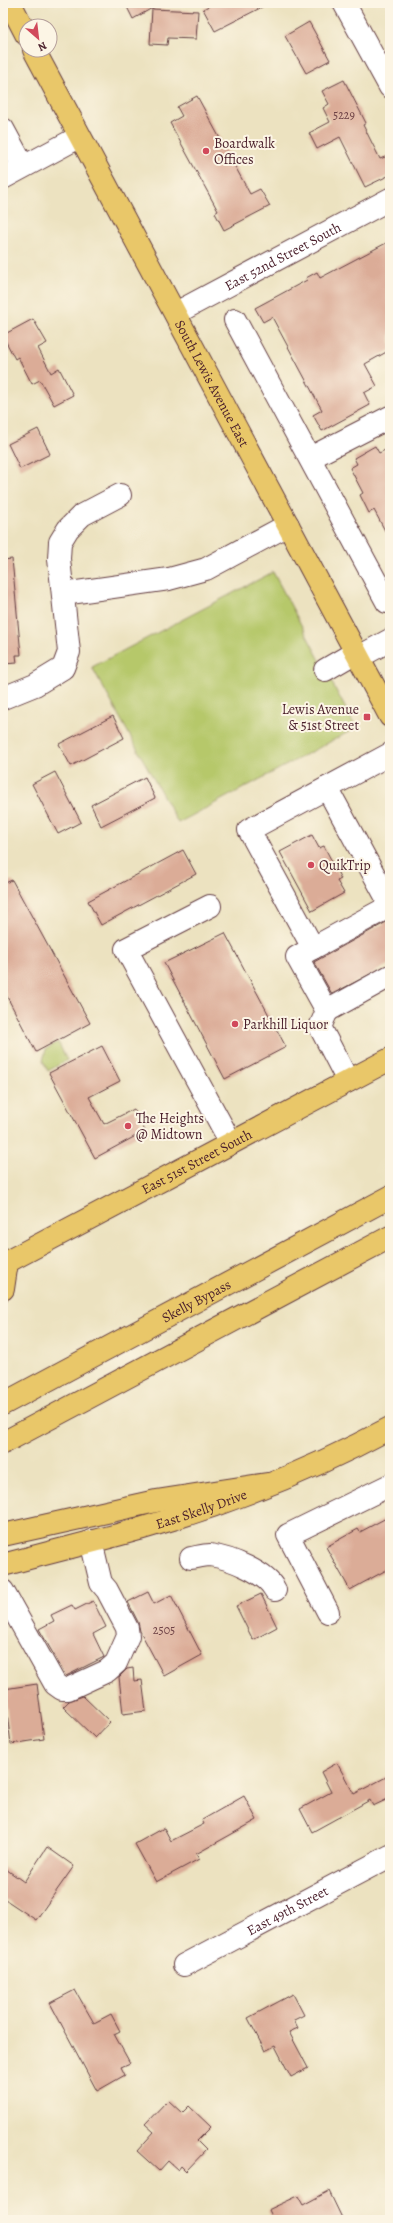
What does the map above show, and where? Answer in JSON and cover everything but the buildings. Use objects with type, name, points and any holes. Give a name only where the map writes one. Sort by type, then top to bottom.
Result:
[{"type":"main road","points":[[8,8],[18,22]]},
{"type":"main road","name":"South Lewis Avenue East","points":[[38,58],[79,137],[176,313],[390,716]]},
{"type":"main road","name":"East 51st Street South","points":[[4,1260],[390,1059]]},
{"type":"main road","name":"Skelly Bypass","points":[[3,1404],[390,1197]]},
{"type":"main road","points":[[3,1443],[390,1238]]},
{"type":"main road","points":[[3,1289],[4,1260]]},
{"type":"main road","name":"East Skelly Drive","points":[[3,1565],[144,1527],[267,1484],[390,1428]]},
{"type":"main road","points":[[3,1535],[156,1501],[267,1484]]},
{"type":"street","points":[[344,3],[389,81]]},
{"type":"street","points":[[3,129],[23,166]]},
{"type":"street","points":[[3,178],[79,137]]},
{"type":"street","name":"East 52nd Street South","points":[[176,313],[390,199]]},
{"type":"street","points":[[235,320],[387,602]]},
{"type":"street","points":[[310,458],[390,417]]},
{"type":"street","points":[[3,698],[35,685],[63,668],[69,652],[59,559],[60,542],[68,529],[82,515],[120,495]]},
{"type":"street","points":[[62,594],[169,579],[206,569],[288,525]]},
{"type":"street","points":[[324,670],[390,640]]},
{"type":"street","points":[[313,948],[249,830],[390,754]]},
{"type":"street","points":[[327,788],[383,874],[390,905],[297,957],[327,1011]]},
{"type":"street","points":[[210,906],[126,949],[231,1143]]},
{"type":"street","points":[[348,1081],[320,1028],[327,1011],[390,976]]},
{"type":"street","points":[[328,1612],[288,1536],[390,1485]]},
{"type":"street","points":[[3,1590],[55,1684],[62,1689],[68,1689],[107,1671],[116,1663],[128,1636],[127,1628],[107,1590],[101,1583],[91,1541]]},
{"type":"street","points":[[191,1558],[209,1555],[240,1564],[263,1575],[275,1590]]},
{"type":"street","name":"East 49th Street","points":[[184,1965],[390,1856]]},
{"type":"green space","points":[[273,572],[356,728],[178,823],[92,667]]},
{"type":"green space","points":[[58,1042],[67,1060],[48,1071],[43,1061],[46,1049]]},
{"type":"place","name":"Boardwalk Offices","points":[[206,151]]},
{"type":"place","name":"Lewis Avenue & 51st Street","points":[[367,717]]},
{"type":"place","name":"QuikTrip","points":[[311,865]]},
{"type":"place","name":"Parkhill Liquor","points":[[235,1024]]},
{"type":"place","name":"The Heights @ Midtown","points":[[128,1126]]}]
